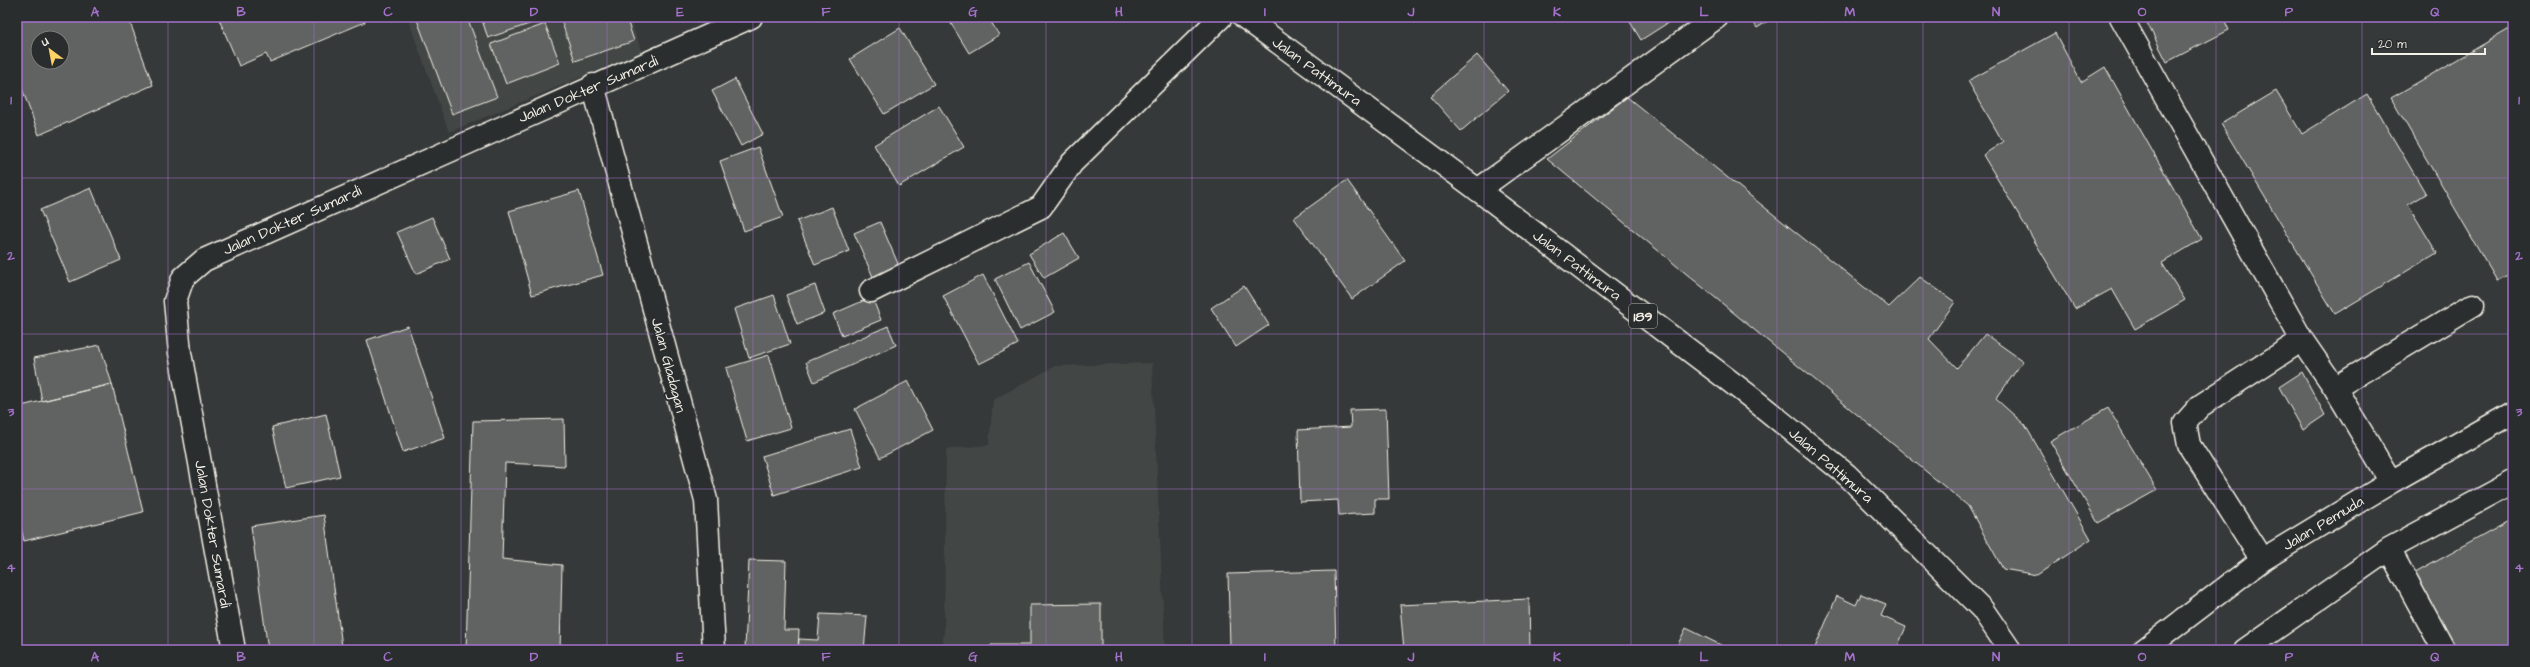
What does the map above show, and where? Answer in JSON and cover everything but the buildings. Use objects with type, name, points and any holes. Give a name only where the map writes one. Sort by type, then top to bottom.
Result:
[{"type":"street","name":"Jalan Dokter Sumardi","points":[[234,650],[180,353],[175,301],[183,278],[204,260],[593,85],[712,36],[751,17]]},
{"type":"street","points":[[871,291],[1041,207],[1072,163],[1221,17]]},
{"type":"street","name":"Jalan Pattimura","points":[[1244,17],[1478,190],[1748,395],[1847,475],[1982,609],[2010,650]]},
{"type":"street","points":[[1478,190],[1718,17]]},
{"type":"street","points":[[2121,17],[2302,340],[2335,388],[2391,482]]},
{"type":"street","name":"Jalan Gladagan","points":[[593,85],[706,500],[714,650]]},
{"type":"street","points":[[2335,388],[2473,305]]},
{"type":"street","points":[[2262,560],[2189,445],[2185,423],[2200,406],[2302,340]]},
{"type":"street","name":"Jalan Pemuda","points":[[2144,650],[2262,560],[2391,482],[2513,414]]},
{"type":"street","points":[[2245,650],[2389,549],[2513,482]]},
{"type":"street","points":[[2389,549],[2444,650]]},
{"type":"shaded area","points":[[407,17],[629,17],[642,52],[449,132]]},
{"type":"shaded area","points":[[1152,363],[1165,650],[941,650],[944,632],[946,449],[989,445],[993,400],[1055,366]]}]
